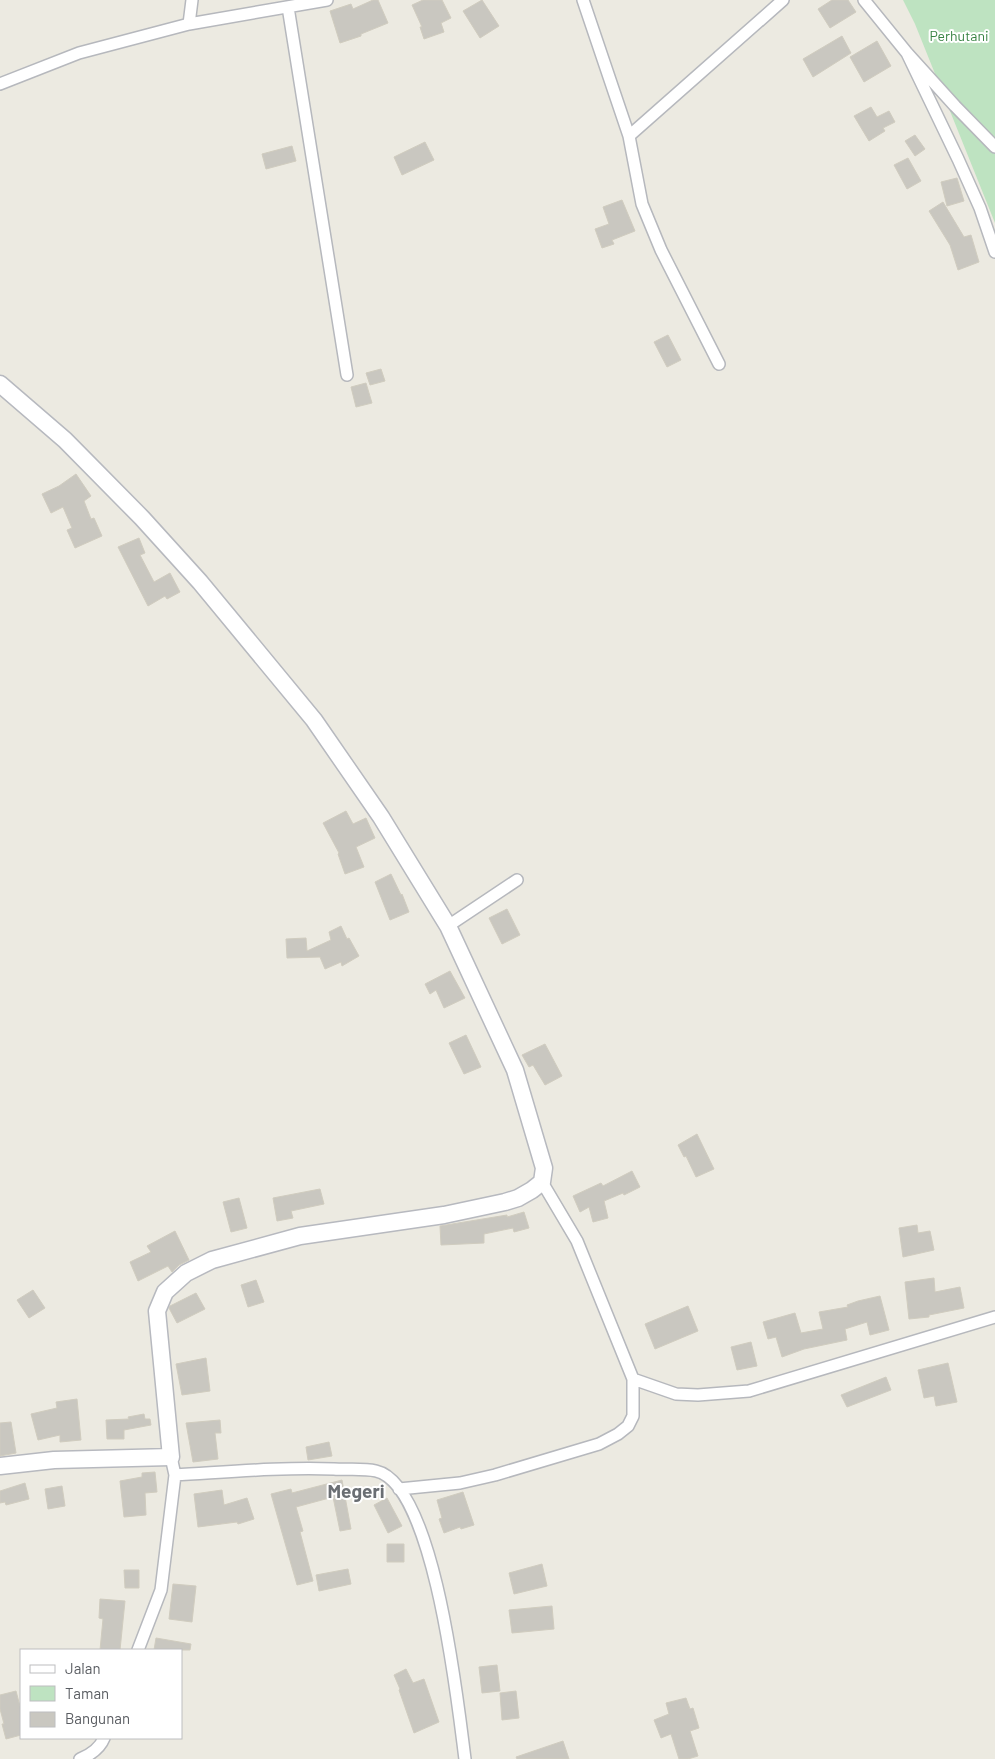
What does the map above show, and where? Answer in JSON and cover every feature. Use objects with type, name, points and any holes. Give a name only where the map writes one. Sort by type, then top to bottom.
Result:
[{"type":"street","points":[[189,24],[192,0]]},
{"type":"street","points":[[0,84],[79,53],[189,24],[327,0]]},
{"type":"street","points":[[583,0],[629,136],[642,204],[661,250],[719,364]]},
{"type":"street","points":[[629,136],[783,0]]},
{"type":"street","points":[[864,0],[907,53],[995,147]]},
{"type":"street","points":[[288,7],[347,375]]},
{"type":"street","points":[[907,53],[966,175],[995,252]]},
{"type":"street","points":[[0,384],[65,440],[142,518],[200,582],[314,720],[376,809],[448,926],[515,1070],[541,1154],[544,1168],[542,1182],[576,1241],[633,1379],[632,1421],[618,1434],[599,1444],[495,1475],[460,1483],[400,1489]]},
{"type":"street","points":[[448,926],[516,880]]},
{"type":"street","points":[[138,1649],[161,1590],[175,1475],[171,1457],[157,1310],[166,1292],[186,1274],[212,1260],[300,1236],[444,1215],[505,1202],[518,1198],[542,1182]]},
{"type":"street","points":[[633,1379],[676,1394],[698,1395],[749,1390],[995,1317]]},
{"type":"street","points":[[0,1466],[54,1460],[171,1457]]},
{"type":"street","points":[[175,1475],[307,1468],[376,1471],[393,1480],[412,1511],[424,1540],[436,1578],[451,1662],[465,1759]]},
{"type":"street","points":[[80,1759],[89,1755],[103,1743],[104,1739]]},
{"type":"green space","name":"Perhutani","points":[[903,0],[995,0],[995,223],[915,24]]},
{"type":"building","points":[[373,0],[378,0],[388,23],[361,34],[361,36],[340,43],[330,11],[351,4],[353,9]]},
{"type":"building","points":[[423,0],[442,0],[451,18],[441,23],[444,32],[424,39],[420,27],[422,27],[412,5]]},
{"type":"building","points":[[482,0],[499,26],[480,38],[463,11]]},
{"type":"building","points":[[832,0],[848,0],[856,12],[830,28],[818,9]]},
{"type":"building","points":[[842,36],[851,53],[813,77],[803,59]]},
{"type":"building","points":[[877,41],[891,66],[864,82],[850,57]]},
{"type":"building","points":[[871,107],[877,117],[889,111],[895,122],[883,128],[885,131],[869,141],[854,116]]},
{"type":"building","points":[[915,135],[925,149],[915,156],[905,141]]},
{"type":"building","points":[[425,142],[434,160],[402,175],[394,157]]},
{"type":"building","points":[[292,146],[296,161],[266,169],[262,154]]},
{"type":"building","points":[[908,158],[921,181],[907,189],[894,165]]},
{"type":"building","points":[[957,178],[964,201],[947,206],[941,182]]},
{"type":"building","points":[[622,200],[635,231],[612,240],[614,244],[602,248],[595,229],[609,224],[603,207]]},
{"type":"building","points":[[943,202],[964,237],[971,235],[979,262],[958,270],[950,245],[929,211]]},
{"type":"building","points":[[668,335],[681,360],[667,367],[654,342]]},
{"type":"building","points":[[381,369],[385,381],[370,385],[366,373]]},
{"type":"building","points":[[366,383],[372,403],[356,407],[351,387]]},
{"type":"building","points":[[76,474],[91,496],[84,501],[91,519],[94,518],[102,536],[75,548],[67,530],[72,528],[63,507],[51,513],[42,494],[59,486]]},
{"type":"building","points":[[139,538],[145,553],[140,555],[154,582],[170,573],[180,592],[167,599],[165,596],[148,606],[118,547]]},
{"type":"building","points":[[346,811],[353,824],[366,818],[375,838],[356,847],[364,867],[345,874],[339,853],[323,823]]},
{"type":"building","points":[[391,874],[409,912],[390,920],[375,882]]},
{"type":"building","points":[[507,909],[520,935],[502,944],[489,918]]},
{"type":"building","points":[[341,926],[347,939],[349,938],[359,956],[342,966],[341,962],[325,969],[320,957],[287,958],[286,939],[306,938],[307,951],[331,940],[329,932]]},
{"type":"building","points":[[450,971],[465,998],[444,1008],[436,990],[430,994],[425,984]]},
{"type":"building","points":[[466,1035],[481,1067],[464,1074],[449,1043]]},
{"type":"building","points":[[545,1044],[562,1076],[545,1085],[533,1065],[529,1067],[522,1055]]},
{"type":"building","points":[[697,1134],[714,1169],[696,1177],[686,1156],[684,1157],[678,1145]]},
{"type":"building","points":[[632,1171],[640,1187],[624,1195],[623,1193],[604,1201],[608,1218],[593,1222],[589,1207],[580,1212],[573,1196],[601,1183],[603,1186]]},
{"type":"building","points":[[320,1189],[324,1204],[291,1211],[293,1218],[277,1221],[273,1198]]},
{"type":"building","points":[[239,1198],[247,1228],[231,1232],[223,1202]]},
{"type":"building","points":[[524,1212],[529,1228],[514,1232],[513,1228],[484,1234],[484,1243],[441,1245],[440,1226],[507,1215],[507,1217]]},
{"type":"building","points":[[917,1225],[918,1233],[930,1231],[934,1250],[903,1257],[899,1228]]},
{"type":"building","points":[[175,1231],[189,1260],[179,1265],[172,1272],[168,1266],[138,1281],[130,1262],[151,1252],[147,1246]]},
{"type":"building","points":[[934,1278],[935,1292],[960,1287],[964,1308],[929,1315],[929,1317],[909,1319],[905,1282]]},
{"type":"building","points":[[256,1280],[264,1302],[248,1307],[241,1285]]},
{"type":"building","points":[[33,1290],[45,1308],[29,1318],[17,1300]]},
{"type":"building","points":[[196,1293],[205,1309],[177,1323],[169,1308],[170,1306]]},
{"type":"building","points":[[880,1296],[889,1330],[870,1335],[867,1322],[845,1329],[847,1340],[804,1349],[782,1357],[776,1337],[768,1339],[763,1322],[795,1313],[801,1333],[823,1329],[819,1312],[848,1307],[847,1305],[858,1301]]},
{"type":"building","points":[[688,1306],[698,1331],[655,1349],[645,1324]]},
{"type":"building","points":[[751,1342],[757,1366],[737,1370],[731,1347]]},
{"type":"building","points":[[206,1358],[210,1391],[182,1395],[176,1364]]},
{"type":"building","points":[[948,1363],[957,1402],[936,1406],[934,1396],[924,1398],[918,1370]]},
{"type":"building","points":[[886,1377],[891,1390],[847,1407],[841,1395]]},
{"type":"building","points":[[77,1399],[81,1440],[60,1442],[60,1435],[38,1440],[31,1414],[57,1408],[56,1402]]},
{"type":"building","points":[[144,1414],[145,1419],[150,1419],[151,1425],[124,1430],[124,1439],[107,1439],[106,1420],[129,1419],[128,1417]]},
{"type":"building","points":[[220,1420],[221,1433],[215,1433],[218,1459],[193,1462],[186,1423]]},
{"type":"building","points":[[11,1422],[16,1453],[0,1456],[0,1423]]},
{"type":"building","points":[[329,1442],[332,1456],[308,1460],[306,1447]]},
{"type":"building","points":[[155,1472],[157,1492],[145,1493],[146,1515],[124,1517],[120,1481],[142,1477],[142,1473]]},
{"type":"building","points":[[342,1480],[351,1529],[340,1531],[333,1497],[296,1507],[303,1531],[300,1532],[313,1581],[297,1585],[271,1494],[291,1489],[292,1493]]},
{"type":"building","points":[[25,1483],[29,1499],[6,1505],[5,1502],[0,1503],[0,1491]]},
{"type":"building","points":[[62,1486],[65,1506],[48,1509],[45,1489]]},
{"type":"building","points":[[222,1490],[224,1505],[247,1498],[254,1519],[238,1524],[237,1522],[198,1527],[194,1494]]},
{"type":"building","points":[[463,1492],[474,1525],[461,1529],[460,1527],[444,1533],[439,1519],[442,1518],[437,1500]]},
{"type":"building","points":[[387,1498],[402,1526],[388,1533],[374,1505]]},
{"type":"building","points":[[387,1544],[404,1544],[404,1562],[387,1562]]},
{"type":"building","points":[[542,1564],[547,1586],[514,1594],[509,1573]]},
{"type":"building","points":[[348,1569],[351,1584],[319,1591],[316,1575]]},
{"type":"building","points":[[124,1570],[139,1570],[139,1588],[125,1588]]},
{"type":"building","points":[[173,1584],[196,1586],[192,1622],[169,1619]]},
{"type":"building","points":[[100,1599],[125,1601],[120,1649],[100,1649],[103,1619],[99,1618]]},
{"type":"building","points":[[552,1606],[554,1629],[512,1633],[509,1610]]},
{"type":"building","points":[[156,1638],[191,1644],[190,1650],[154,1649]]},
{"type":"building","points":[[497,1665],[500,1691],[482,1693],[479,1667]]},
{"type":"building","points":[[406,1669],[413,1683],[424,1679],[439,1722],[414,1733],[394,1675]]},
{"type":"building","points":[[16,1691],[20,1706],[20,1735],[6,1739],[2,1724],[4,1724],[0,1709],[0,1695]]},
{"type":"building","points":[[516,1691],[519,1718],[502,1720],[500,1693]]},
{"type":"building","points":[[686,1698],[690,1709],[693,1708],[699,1728],[690,1731],[698,1756],[679,1759],[671,1734],[661,1738],[654,1720],[669,1714],[666,1703]]},
{"type":"building","points":[[563,1741],[569,1759],[517,1759],[516,1757]]},
{"type":"district","name":"Megeri","points":[[356,1491]]}]
